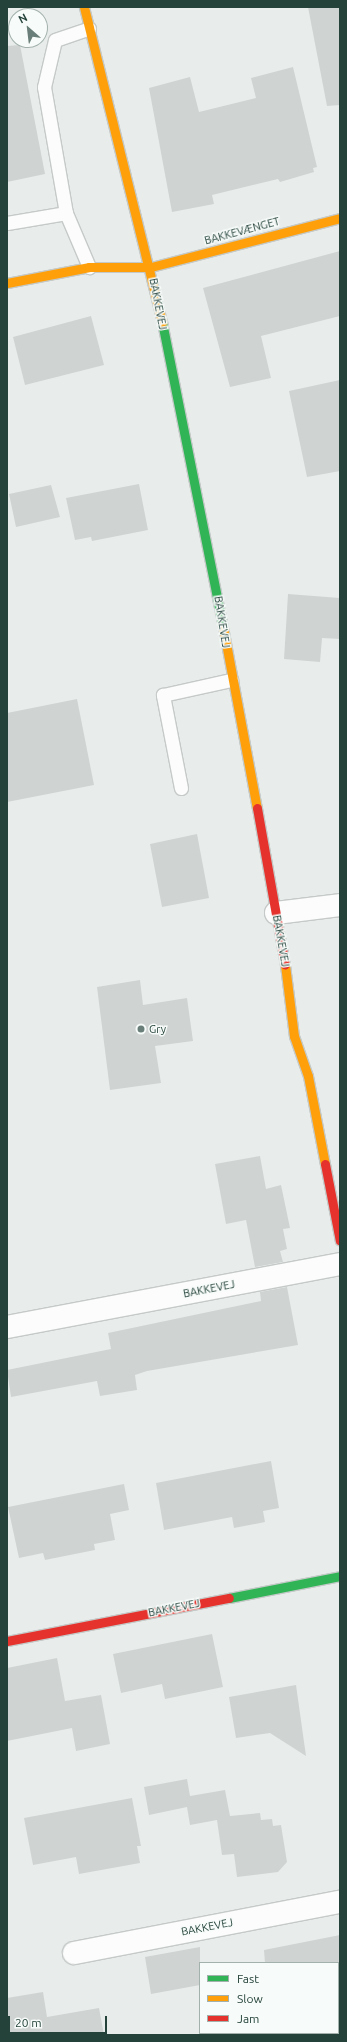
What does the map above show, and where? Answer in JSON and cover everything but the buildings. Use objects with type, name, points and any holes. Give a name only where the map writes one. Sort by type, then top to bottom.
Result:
[{"type":"street","name":"BAKKEVEJ","points":[[84,7],[151,267],[206,534],[231,680],[276,913],[294,1036],[308,1076],[340,1241]]},
{"type":"street","name":"BAKKEVÆNGET","points":[[7,283],[89,267],[151,267],[340,218]]},
{"type":"street","points":[[276,913],[340,905]]},
{"type":"street","name":"BAKKEVEJ","points":[[7,1327],[340,1264]]},
{"type":"street","name":"BAKKEVEJ","points":[[7,1641],[340,1576]]},
{"type":"street","name":"BAKKEVEJ","points":[[74,1953],[340,1902]]},
{"type":"lane","points":[[89,28],[55,40],[44,87],[66,213],[89,267]]},
{"type":"lane","points":[[7,223],[66,213]]},
{"type":"lane","points":[[181,788],[163,695],[231,680]]},
{"type":"traffic: fast","points":[[162,322],[223,627]]},
{"type":"traffic: fast","points":[[229,1598],[340,1576]]},
{"type":"traffic: slow","points":[[84,7],[162,322]]},
{"type":"traffic: slow","points":[[7,283],[89,267],[151,267],[340,218]]},
{"type":"traffic: slow","points":[[223,627],[257,808]]},
{"type":"traffic: slow","points":[[285,965],[294,1036],[308,1076],[325,1164]]},
{"type":"traffic: jam","points":[[257,808],[285,965]]},
{"type":"traffic: jam","points":[[325,1164],[340,1241]]},
{"type":"traffic: jam","points":[[7,1641],[229,1598]]},
{"type":"place","name":"Gry","points":[[141,1029]]}]
